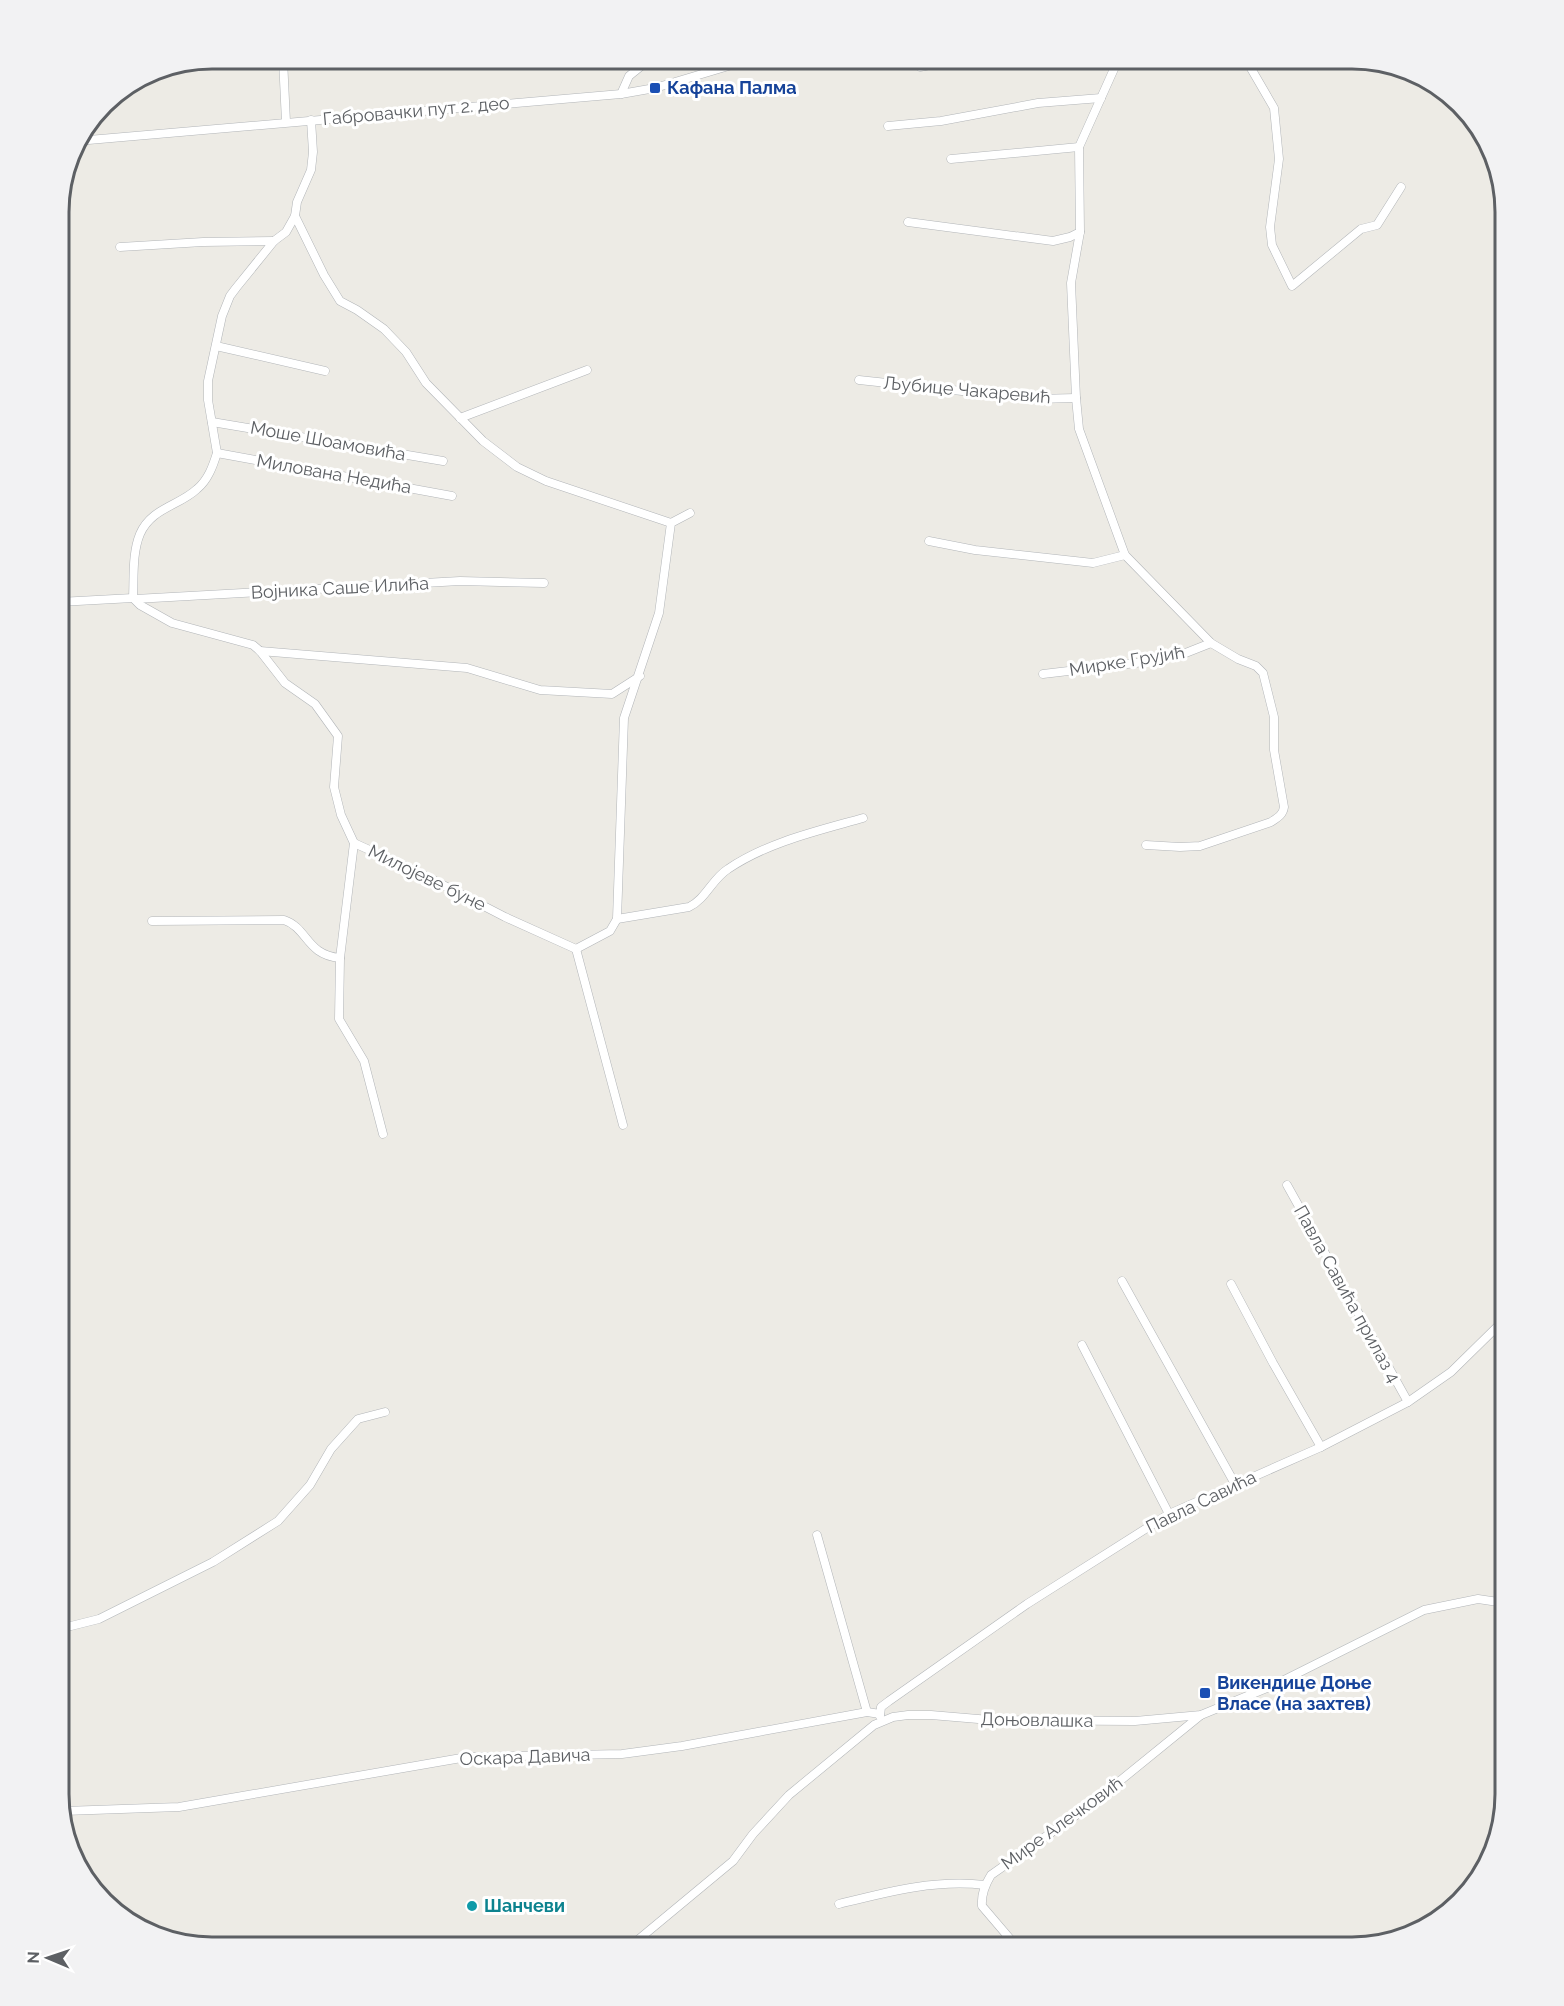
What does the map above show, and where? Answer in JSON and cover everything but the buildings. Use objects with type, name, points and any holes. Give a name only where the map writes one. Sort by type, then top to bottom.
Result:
[{"type":"street","points":[[284,69],[286,122]]},
{"type":"street","points":[[621,94],[629,76],[638,69]]},
{"type":"street","name":"Габровачки пут 2. део","points":[[88,140],[621,94],[655,88],[719,69]]},
{"type":"street","points":[[1112,69],[1079,147],[1080,232],[1071,283],[1079,429],[1125,555],[1211,644],[1256,666],[1263,673],[1274,717],[1278,783],[1284,807],[1279,817],[1271,822],[1200,846],[1146,845]]},
{"type":"street","points":[[1251,69],[1274,108],[1279,159],[1270,227],[1272,245],[1292,286],[1361,229],[1377,225],[1401,187]]},
{"type":"street","points":[[888,126],[941,121],[1038,103],[1101,98]]},
{"type":"street","points":[[136,601],[137,544],[144,526],[160,510],[195,491],[211,470],[217,453],[208,381],[222,316],[230,296],[274,241],[286,232],[295,216],[297,202],[311,170],[313,152],[311,120]]},
{"type":"street","points":[[951,159],[1079,147]]},
{"type":"street","points":[[295,216],[324,275],[340,301],[384,329],[406,352],[426,383],[483,441],[516,466],[546,481],[670,523],[690,513]]},
{"type":"street","points":[[908,222],[1053,241],[1080,232]]},
{"type":"street","points":[[120,247],[274,241]]},
{"type":"street","points":[[216,346],[325,371]]},
{"type":"street","points":[[460,418],[587,370]]},
{"type":"street","name":"Љубице Чакаревић","points":[[859,380],[1036,399],[1076,398]]},
{"type":"street","name":"Моше Шоамовића","points":[[212,422],[443,461]]},
{"type":"street","name":"Милована Недића","points":[[217,453],[452,496]]},
{"type":"street","points":[[623,1125],[576,949],[610,931],[617,919],[624,718],[640,676],[659,613],[670,523]]},
{"type":"street","points":[[929,541],[975,550],[1093,563],[1125,555]]},
{"type":"street","name":"Војника Саше Илића","points":[[69,602],[136,601],[460,581],[544,583]]},
{"type":"street","name":"Милојеве буне","points":[[136,601],[172,623],[253,645],[285,683],[315,704],[338,736],[334,786],[341,815],[354,843],[576,949]]},
{"type":"street","name":"Мирке Грујић","points":[[1043,674],[1167,658],[1211,644]]},
{"type":"street","name":"Милојеве буне","points":[[260,651],[468,668],[540,690],[612,694],[640,676]]},
{"type":"street","points":[[617,919],[689,908],[699,903],[725,871],[755,852],[863,818]]},
{"type":"street","points":[[354,843],[340,958],[339,1019],[364,1060],[383,1134]]},
{"type":"street","points":[[152,921],[284,920],[293,923],[317,951],[328,957],[340,958]]},
{"type":"street","name":"Павла Савића прилаз 4","points":[[1287,1185],[1408,1402]]},
{"type":"street","points":[[1122,1281],[1235,1484]]},
{"type":"street","points":[[1231,1284],[1321,1447]]},
{"type":"street","name":"Павла Савића","points":[[881,1717],[881,1707],[889,1701],[1027,1604],[1169,1514],[1321,1447],[1408,1402],[1451,1372],[1495,1330]]},
{"type":"street","points":[[1082,1344],[1169,1514]]},
{"type":"street","points":[[69,1626],[99,1619],[213,1562],[278,1521],[310,1485],[331,1449],[358,1419],[385,1412]]},
{"type":"street","points":[[817,1535],[867,1712]]},
{"type":"street","name":"Доњовлашка","points":[[641,1937],[733,1860],[753,1834],[789,1795],[881,1717],[931,1715],[990,1720],[1135,1721],[1201,1715],[1274,1684],[1424,1610],[1478,1599],[1495,1601]]},
{"type":"street","name":"Оскара Давича","points":[[70,1811],[179,1807],[467,1757],[622,1754],[682,1746],[867,1712],[881,1717]]},
{"type":"street","name":"Мире Алечковић","points":[[839,1904],[935,1884],[961,1882],[985,1885],[991,1875],[1089,1806],[1201,1715]]},
{"type":"street","points":[[985,1885],[982,1906],[1008,1937]]},
{"type":"place","name":"Кафана Палма","points":[[655,88]]},
{"type":"place","name":"Викендице Доње Власе (на захтев)","points":[[1205,1693]]},
{"type":"place","name":"Шанчеви","points":[[472,1906]]}]
